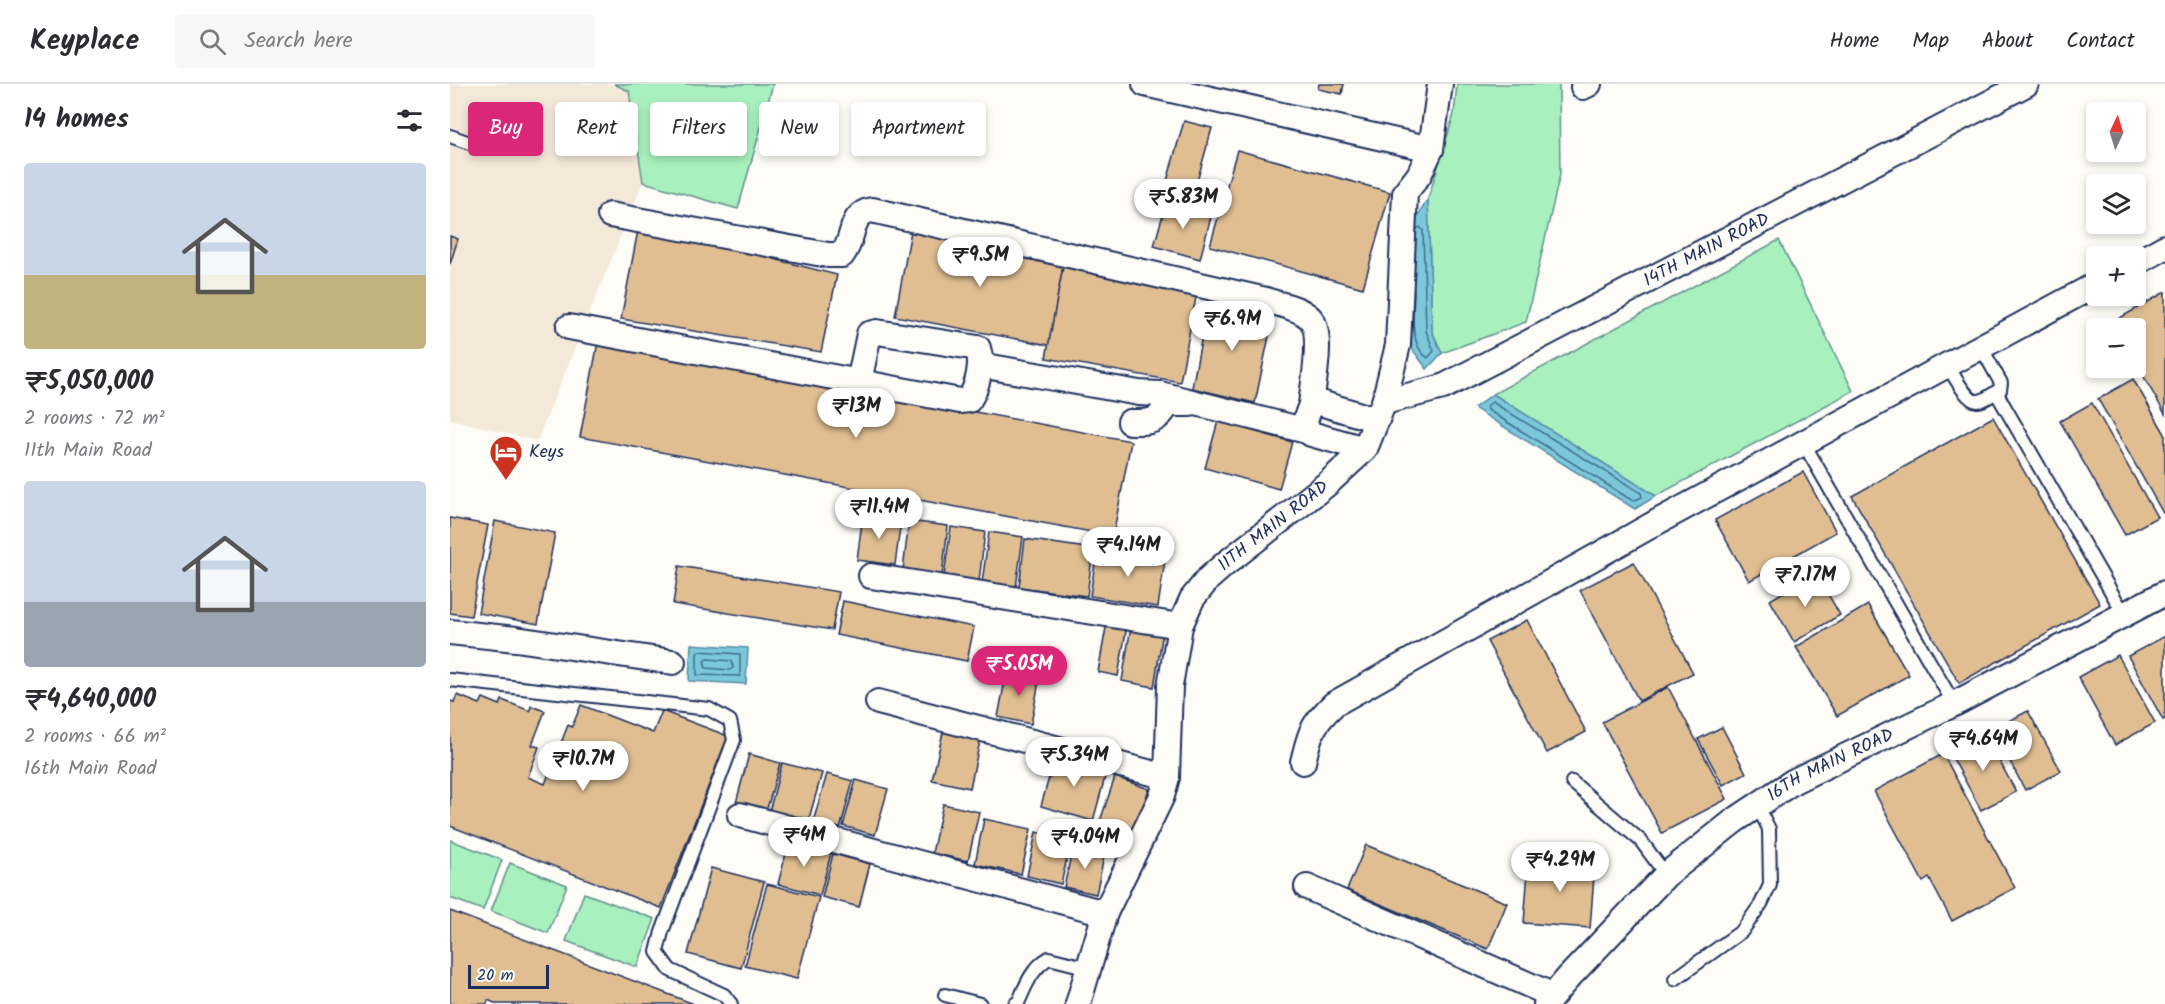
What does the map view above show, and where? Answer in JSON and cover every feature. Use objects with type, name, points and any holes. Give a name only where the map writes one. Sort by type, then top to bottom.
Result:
[{"type":"street","points":[[1144,84],[1431,149]]},
{"type":"street","name":"11TH MAIN ROAD","points":[[1078,1004],[1105,914],[1162,796],[1167,777],[1170,686],[1180,626],[1192,599],[1208,579],[1327,484],[1365,449],[1380,411],[1398,345],[1412,184],[1431,149],[1440,84]]},
{"type":"street","name":"14TH MAIN ROAD","points":[[1380,411],[1447,385],[1471,373],[2026,84]]},
{"type":"street","points":[[610,215],[828,255],[842,255],[848,248],[857,216],[862,211],[872,210],[1266,300],[1297,310],[1310,318],[1317,330],[1311,405],[1305,423],[1307,431]]},
{"type":"street","points":[[2146,258],[2165,248]]},
{"type":"street","points":[[1304,762],[1308,740],[1317,720],[1334,704],[1659,521],[2086,290]]},
{"type":"street","points":[[569,327],[960,401],[969,400],[974,393],[981,356],[978,348],[877,332],[869,334],[859,381]]},
{"type":"street","points":[[980,365],[1148,398],[1160,394],[1307,431],[1365,449]]},
{"type":"street","points":[[1311,405],[1317,402],[1380,411]]},
{"type":"street","points":[[1130,422],[1155,420],[1163,414],[1168,404],[1201,404]]},
{"type":"street","points":[[871,576],[1180,626]]},
{"type":"street","name":"16TH MAIN ROAD","points":[[1549,1000],[1666,875],[1734,820],[1794,781],[1954,704],[2165,593]]},
{"type":"street","points":[[450,633],[516,639],[673,662]]},
{"type":"street","points":[[878,702],[1167,777]]},
{"type":"street","points":[[740,815],[1105,914]]},
{"type":"street","points":[[1307,887],[1549,1000]]},
{"type":"lane","points":[[450,136],[468,142]]},
{"type":"lane","points":[[1948,366],[1973,401],[1980,402],[2000,390],[2001,383],[1981,347]]},
{"type":"lane","points":[[1996,392],[2124,614]]},
{"type":"lane","points":[[1804,444],[1954,704]]},
{"type":"lane","points":[[450,680],[709,708],[730,721],[734,740],[662,932],[657,952],[669,970],[724,995],[731,1004]]},
{"type":"lane","points":[[1572,782],[1641,841],[1666,875]]},
{"type":"lane","points":[[1675,979],[1742,931],[1761,904],[1770,885],[1769,829],[1757,805]]},
{"type":"lane","points":[[1015,1004],[1033,972],[1039,964],[1049,958],[1089,968]]},
{"type":"lane","points":[[945,995],[980,1004]]},
{"type":"shaded area","points":[[450,84],[614,84],[629,90],[631,102],[555,102],[555,156],[638,156],[638,149],[643,182],[537,441],[450,419]]},
{"type":"green space","points":[[614,84],[773,84],[768,102],[759,102],[759,134],[738,209],[643,182],[638,150],[638,102],[631,102],[629,91]]},
{"type":"green space","points":[[1457,84],[1559,84],[1560,174],[1526,322],[1442,353],[1432,331],[1428,199],[1454,114]]},
{"type":"green space","points":[[1779,240],[1853,391],[1656,496],[1493,394]]},
{"type":"green space","points":[[450,840],[502,860],[483,910],[450,898]]},
{"type":"green space","points":[[510,863],[567,885],[548,933],[491,911]]},
{"type":"green space","points":[[584,893],[655,919],[637,967],[566,941]]},
{"type":"water","points":[[1428,199],[1432,331],[1442,353],[1427,369],[1410,346],[1408,232]]},
{"type":"water","points":[[1493,394],[1656,496],[1635,509],[1474,408]]},
{"type":"water","points":[[691,644],[748,648],[746,684],[689,681]]},
{"type":"building","points":[[1319,84],[1344,84],[1342,94],[1318,89]]},
{"type":"building","points":[[1184,121],[1212,128],[1191,203],[1163,195]]},
{"type":"building","points":[[1237,150],[1390,192],[1363,288],[1210,246]]},
{"type":"building","points":[[1167,200],[1212,213],[1200,259],[1154,246]]},
{"type":"building","points":[[639,225],[837,275],[821,352],[621,319]]},
{"type":"building","points":[[911,231],[1064,261],[1049,345],[895,316]]},
{"type":"building","points":[[450,236],[458,239],[450,264]]},
{"type":"building","points":[[1064,261],[1197,292],[1180,382],[1046,358]]},
{"type":"building","points":[[2165,292],[2165,414],[2145,378],[2146,318],[2120,318],[2141,306],[2146,306],[2146,303]]},
{"type":"building","points":[[1209,299],[1273,317],[1255,403],[1192,388]]},
{"type":"building","points":[[598,342],[1131,441],[1113,536],[580,437]]},
{"type":"building","points":[[2133,379],[2165,434],[2165,512],[2163,513],[2098,399]]},
{"type":"building","points":[[2092,403],[2157,517],[2125,535],[2060,421]]},
{"type":"building","points":[[1993,417],[2100,604],[1959,683],[1852,496]]},
{"type":"building","points":[[1218,421],[1292,442],[1279,489],[1205,468]]},
{"type":"building","points":[[1803,472],[1836,532],[1749,581],[1715,520]]},
{"type":"building","points":[[863,514],[901,520],[895,565],[857,560]]},
{"type":"building","points":[[450,518],[488,525],[471,616],[450,613]]},
{"type":"building","points":[[495,521],[555,533],[538,624],[478,613]]},
{"type":"building","points":[[909,521],[948,526],[942,576],[903,570]]},
{"type":"building","points":[[951,527],[985,532],[979,581],[944,576]]},
{"type":"building","points":[[989,532],[1023,537],[1016,587],[982,583]]},
{"type":"building","points":[[1025,539],[1093,549],[1087,596],[1019,587]]},
{"type":"building","points":[[1097,550],[1165,560],[1158,607],[1090,596]]},
{"type":"building","points":[[1634,562],[1693,673],[1639,701],[1580,590]]},
{"type":"building","points":[[679,566],[839,592],[832,630],[673,604]]},
{"type":"building","points":[[1816,573],[1840,615],[1794,642],[1770,600]]},
{"type":"building","points":[[843,601],[974,627],[967,661],[836,635]]},
{"type":"building","points":[[1868,605],[1909,675],[1837,716],[1796,647]]},
{"type":"building","points":[[1527,620],[1586,732],[1547,753],[1487,641]]},
{"type":"building","points":[[1107,622],[1127,626],[1118,676],[1098,672]]},
{"type":"building","points":[[1131,626],[1163,631],[1154,687],[1122,681]]},
{"type":"building","points":[[2165,636],[2165,719],[2163,720],[2128,656]]},
{"type":"building","points":[[2118,655],[2155,723],[2115,745],[2078,677]]},
{"type":"building","points":[[1007,670],[1040,676],[1031,724],[998,717]]},
{"type":"building","points":[[1668,687],[1727,799],[1662,833],[1602,722]]},
{"type":"building","points":[[457,695],[480,704],[483,698],[500,705],[502,700],[530,711],[531,706],[545,711],[532,745],[539,747],[528,777],[545,784],[568,725],[572,727],[581,705],[653,733],[662,711],[728,736],[661,908],[450,826],[450,701],[454,702]]},
{"type":"building","points":[[2028,711],[2061,771],[2025,790],[1993,729]]},
{"type":"building","points":[[1722,727],[1746,773],[1723,785],[1698,739]]},
{"type":"building","points":[[944,728],[981,736],[970,788],[932,780]]},
{"type":"building","points":[[1985,734],[2016,792],[1981,810],[1950,753]]},
{"type":"building","points":[[749,754],[780,763],[766,812],[736,803]]},
{"type":"building","points":[[1943,754],[2015,888],[1952,921],[1929,878],[1923,882],[1874,791]]},
{"type":"building","points":[[1055,756],[1107,770],[1093,821],[1041,806]]},
{"type":"building","points":[[782,763],[822,773],[808,822],[769,812]]},
{"type":"building","points":[[827,774],[853,781],[840,829],[813,822]]},
{"type":"building","points":[[1115,777],[1149,789],[1126,857],[1092,845]]},
{"type":"building","points":[[856,780],[888,789],[875,835],[843,826]]},
{"type":"building","points":[[943,804],[979,812],[968,861],[932,853]]},
{"type":"building","points":[[984,819],[1031,829],[1021,874],[975,864]]},
{"type":"building","points":[[1036,832],[1071,840],[1061,884],[1027,876]]},
{"type":"building","points":[[789,842],[831,853],[820,895],[778,884]]},
{"type":"building","points":[[1366,845],[1507,903],[1488,949],[1347,890]]},
{"type":"building","points":[[1073,846],[1105,852],[1096,894],[1064,887]]},
{"type":"building","points":[[833,854],[870,864],[859,907],[822,897]]},
{"type":"building","points":[[1529,858],[1595,863],[1590,928],[1524,923]]},
{"type":"building","points":[[711,868],[764,882],[741,968],[688,954]]},
{"type":"building","points":[[767,884],[819,897],[797,979],[745,966]]},
{"type":"building","points":[[450,911],[694,1004],[497,1004],[488,1000],[487,1004],[450,1004]]},
{"type":"place","name":"Keys","points":[[506,481]]}]
